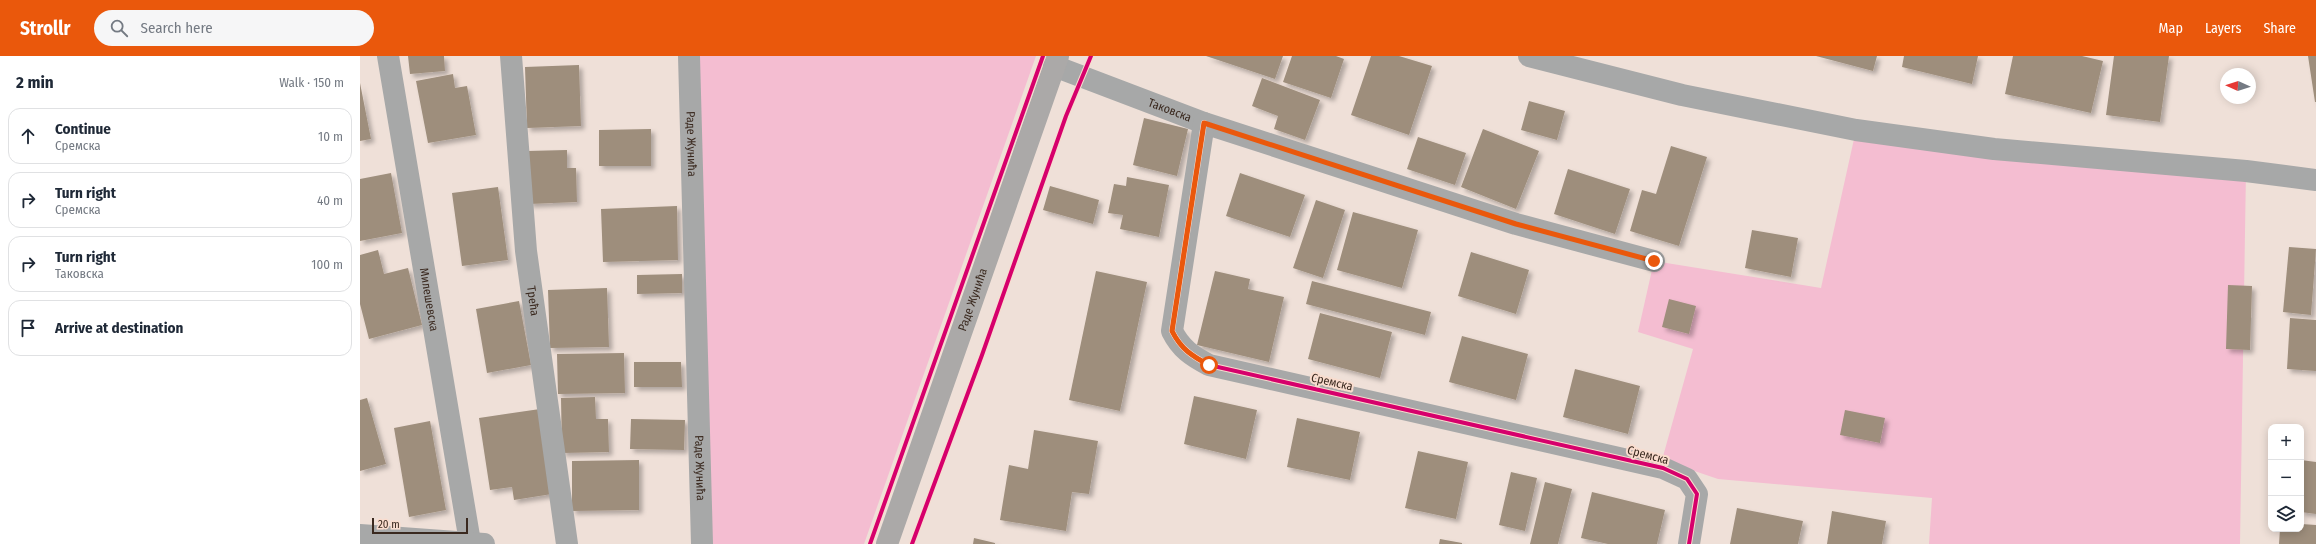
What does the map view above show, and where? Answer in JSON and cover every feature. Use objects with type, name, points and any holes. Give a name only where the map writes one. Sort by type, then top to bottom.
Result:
[{"type":"main road","name":"Раде Жунића","points":[[887,544],[1056,61]]},
{"type":"street","name":"Милешевска","points":[[388,56],[477,543]]},
{"type":"street","name":"Трећа","points":[[511,56],[526,251],[567,544]]},
{"type":"street","name":"Раде Жунића","points":[[689,56],[702,544]]},
{"type":"street","points":[[1529,56],[1682,95],[1856,130],[1994,149],[2246,171],[2316,180]]},
{"type":"street","name":"Таковска","points":[[1056,61],[1204,123],[1516,224],[1654,261]]},
{"type":"street","name":"Сремска","points":[[1204,123],[1172,331],[1178,344],[1187,353],[1209,365],[1663,468],[1687,479],[1697,494],[1689,544]]},
{"type":"street","points":[[360,535],[477,543]]},
{"type":"shaded area","points":[[699,56],[1036,56],[864,544],[702,544]]},
{"type":"shaded area","points":[[1856,130],[2246,171],[2240,544],[1929,544],[1932,498],[1718,479],[1662,460],[1693,349],[1638,332],[1654,261],[1821,288]]},
{"type":"building","points":[[408,56],[444,56],[445,71],[410,74]]},
{"type":"building","points":[[1206,56],[1283,56],[1275,79]]},
{"type":"building","points":[[1292,56],[1336,56],[1344,59],[1331,98],[1283,82]]},
{"type":"building","points":[[1371,56],[1399,56],[1432,66],[1409,135],[1351,115]]},
{"type":"building","points":[[1816,56],[1877,56],[1873,71]]},
{"type":"building","points":[[1904,56],[1978,56],[1972,84],[1902,67]]},
{"type":"building","points":[[2013,56],[2082,56],[2103,61],[2091,113],[2005,94]]},
{"type":"building","points":[[2114,56],[2169,56],[2160,122],[2106,115]]},
{"type":"building","points":[[2308,56],[2316,56],[2316,102],[2315,102]]},
{"type":"building","points":[[579,65],[581,126],[527,128],[525,67]]},
{"type":"building","points":[[453,74],[455,88],[467,86],[476,135],[428,143],[416,81]]},
{"type":"building","points":[[1262,78],[1320,100],[1305,140],[1274,129],[1278,116],[1252,106]]},
{"type":"building","points":[[360,83],[371,139],[360,141]]},
{"type":"building","points":[[1529,101],[1565,111],[1557,140],[1521,130]]},
{"type":"building","points":[[1144,118],[1188,129],[1177,176],[1133,165]]},
{"type":"building","points":[[651,129],[651,166],[599,166],[599,130]]},
{"type":"building","points":[[1483,129],[1539,151],[1516,209],[1461,187]]},
{"type":"building","points":[[1418,137],[1466,153],[1455,185],[1407,169]]},
{"type":"building","points":[[1671,146],[1707,157],[1679,246],[1630,231],[1642,190],[1656,194]]},
{"type":"building","points":[[567,150],[567,168],[576,168],[577,202],[529,204],[527,151]]},
{"type":"building","points":[[1568,169],[1630,189],[1615,234],[1554,214]]},
{"type":"building","points":[[391,173],[402,233],[360,241],[360,179]]},
{"type":"building","points":[[1240,173],[1305,195],[1290,237],[1226,216]]},
{"type":"building","points":[[1127,177],[1169,185],[1159,237],[1120,229],[1123,215],[1108,213],[1114,184],[1126,186]]},
{"type":"building","points":[[1050,186],[1099,200],[1093,224],[1043,210]]},
{"type":"building","points":[[498,187],[508,260],[462,266],[452,193]]},
{"type":"building","points":[[1316,200],[1345,210],[1323,278],[1293,268]]},
{"type":"building","points":[[677,206],[678,260],[603,262],[601,209]]},
{"type":"building","points":[[1353,212],[1418,230],[1402,288],[1337,270]]},
{"type":"building","points":[[1752,230],[1798,238],[1791,277],[1745,268]]},
{"type":"building","points":[[2289,247],[2316,249],[2311,315],[2283,312]]},
{"type":"building","points":[[378,250],[384,274],[408,268],[422,325],[369,339],[360,304],[360,255]]},
{"type":"building","points":[[1471,252],[1529,270],[1516,314],[1458,296]]},
{"type":"building","points":[[1096,271],[1147,282],[1120,411],[1069,400]]},
{"type":"building","points":[[1215,271],[1250,279],[1248,289],[1284,297],[1269,362],[1197,345]]},
{"type":"building","points":[[682,274],[682,293],[637,294],[637,275]]},
{"type":"building","points":[[1312,281],[1431,312],[1425,335],[1306,304]]},
{"type":"building","points":[[2228,285],[2252,286],[2250,350],[2226,349]]},
{"type":"building","points":[[607,288],[609,347],[550,348],[548,290]]},
{"type":"building","points":[[1669,299],[1696,306],[1689,334],[1662,327]]},
{"type":"building","points":[[519,301],[531,365],[487,373],[476,309]]},
{"type":"building","points":[[1320,313],[1392,332],[1380,378],[1308,359]]},
{"type":"building","points":[[2290,318],[2316,320],[2316,371],[2287,369]]},
{"type":"building","points":[[1462,336],[1528,354],[1516,400],[1449,382]]},
{"type":"building","points":[[624,353],[625,393],[558,394],[557,354]]},
{"type":"building","points":[[634,362],[681,362],[682,387],[634,387]]},
{"type":"building","points":[[1575,369],[1640,386],[1628,434],[1563,417]]},
{"type":"building","points":[[1194,396],[1257,410],[1246,459],[1184,444]]},
{"type":"building","points":[[595,397],[596,419],[608,419],[609,452],[562,453],[561,398]]},
{"type":"building","points":[[367,398],[386,464],[360,471],[360,400]]},
{"type":"building","points":[[540,409],[552,494],[514,500],[512,487],[490,490],[479,418]]},
{"type":"building","points":[[1845,410],[1885,418],[1880,443],[1840,435]]},
{"type":"building","points":[[1297,418],[1360,432],[1350,480],[1287,467]]},
{"type":"building","points":[[631,419],[685,420],[684,450],[630,449]]},
{"type":"building","points":[[430,421],[446,510],[409,517],[394,428]]},
{"type":"building","points":[[1034,430],[1098,441],[1089,494],[1072,492],[1066,531],[1000,520],[1009,465],[1028,469]]},
{"type":"building","points":[[1418,451],[1468,462],[1456,519],[1405,508]]},
{"type":"building","points":[[639,460],[639,510],[572,511],[572,461]]},
{"type":"building","points":[[2304,460],[2316,462],[2316,514],[2304,512]]},
{"type":"building","points":[[1511,472],[1537,478],[1525,531],[1499,525]]},
{"type":"building","points":[[1545,482],[1572,489],[1558,544],[1530,544]]},
{"type":"building","points":[[1592,492],[1665,510],[1657,544],[1608,544],[1581,538]]},
{"type":"building","points":[[1737,508],[1803,521],[1798,544],[1730,544]]},
{"type":"building","points":[[1832,511],[1886,521],[1882,544],[1827,544]]},
{"type":"building","points":[[2304,524],[2316,525],[2316,544],[2279,544],[2280,532],[2304,532]]},
{"type":"building","points":[[974,538],[995,543],[995,544],[973,544]]},
{"type":"building","points":[[1440,539],[1462,543],[1462,544],[1439,544]]},
{"type":"cycle path","points":[[870,544],[1043,56]]},
{"type":"cycle path","points":[[912,544],[982,355],[1066,116],[1091,56]]},
{"type":"cycle path","points":[[1204,123],[1172,331],[1183,347],[1209,365],[1663,468],[1687,479],[1697,494],[1689,544]]},
{"type":"route","points":[[1209,365],[1187,353],[1178,344],[1172,331],[1174,307],[1204,123],[1516,224],[1654,261]]}]
